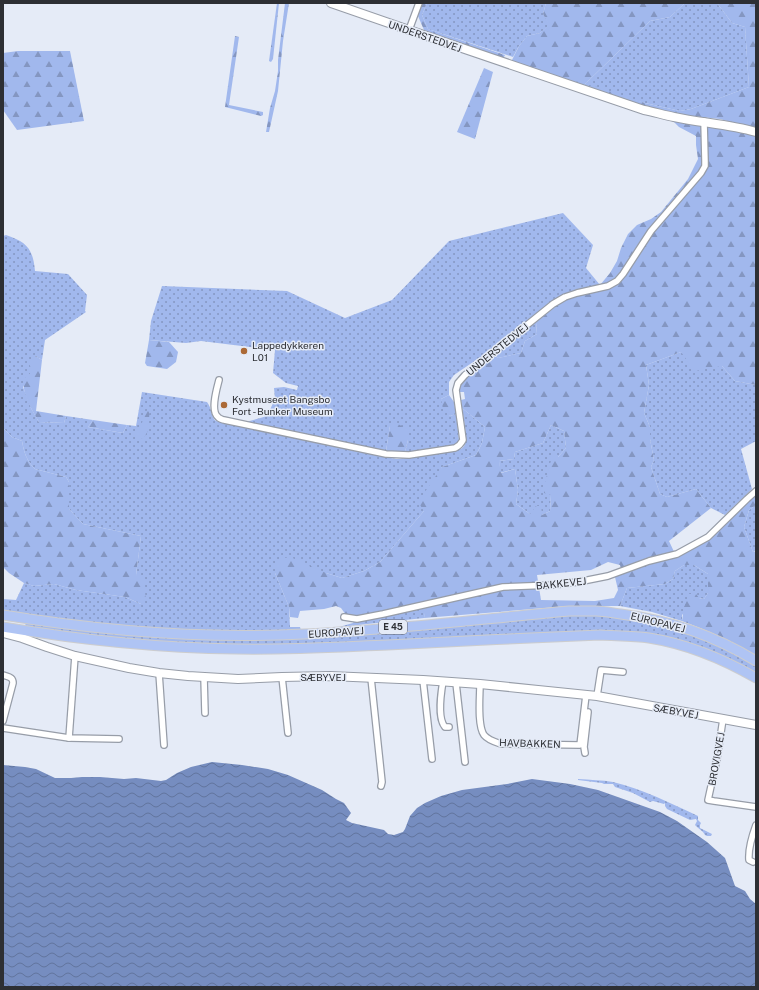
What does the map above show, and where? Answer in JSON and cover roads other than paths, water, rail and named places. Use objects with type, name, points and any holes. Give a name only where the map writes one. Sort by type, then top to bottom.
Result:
[{"type":"main road","name":"EUROPAVEJ","points":[[3,615],[125,630],[239,635],[343,632],[569,611],[598,611],[644,617],[674,624],[701,633],[743,653],[756,661]]},
{"type":"main road","name":"EUROPAVEJ","points":[[3,627],[24,631],[124,643],[172,647],[238,649],[303,648],[600,635],[628,636],[649,638],[690,648],[737,667],[756,678]]},
{"type":"street","name":"UNDERSTEDVEJ","points":[[331,3],[644,110],[675,118],[704,121],[756,132]]},
{"type":"street","points":[[409,30],[419,3]]},
{"type":"street","name":"UNDERSTEDVEJ","points":[[219,380],[214,410],[218,418],[224,420],[386,454],[409,455],[455,448],[459,446],[463,440],[456,390],[458,383],[465,375],[552,304],[576,293],[608,286],[624,274],[651,231],[702,173],[705,166],[704,121]]},
{"type":"street","name":"BAKKEVEJ","points":[[344,617],[357,619],[503,587],[553,585],[608,576],[649,561],[677,554],[708,538],[756,491]]},
{"type":"street","points":[[21,618],[24,631]]},
{"type":"street","name":"SÆBYVEJ","points":[[24,631],[25,634],[31,639],[46,647]]},
{"type":"street","name":"SÆBYVEJ","points":[[3,633],[75,656],[159,673],[238,679],[330,676],[480,684],[591,696],[756,725]]},
{"type":"street","points":[[69,738],[75,656]]},
{"type":"street","points":[[585,753],[584,747],[591,696],[601,670],[623,672]]},
{"type":"street","points":[[159,673],[164,745]]},
{"type":"street","points":[[3,675],[13,679],[3,721]]},
{"type":"street","points":[[204,677],[205,713]]},
{"type":"street","points":[[282,677],[288,733]]},
{"type":"street","points":[[371,678],[382,782],[381,786]]},
{"type":"street","points":[[423,680],[432,759]]},
{"type":"street","points":[[443,682],[440,709],[442,724],[445,727],[450,727]]},
{"type":"street","points":[[456,682],[465,762]]},
{"type":"street","name":"HAVBAKKEN","points":[[480,684],[481,728],[484,735],[489,739],[501,744],[580,744],[591,696]]},
{"type":"street","name":"BROVIGVEJ","points":[[722,719],[717,759],[708,800],[756,807]]},
{"type":"street","points":[[3,728],[69,738],[119,739]]},
{"type":"street","points":[[753,862],[749,860],[748,853],[756,825]]},
{"type":"water","points":[[212,762],[268,769],[288,775],[322,790],[344,803],[351,813],[346,820],[352,823],[384,830],[388,834],[394,835],[403,832],[410,816],[417,808],[441,796],[462,790],[532,779],[570,784],[598,790],[660,812],[677,821],[707,842],[725,858],[735,886],[745,891],[750,899],[756,904],[756,987],[3,987],[3,765],[36,769],[55,778],[136,778],[161,781],[166,780],[191,767]]},
{"type":"place","name":"Lappedykkeren L01","points":[[244,351]]},
{"type":"place","name":"Kystmuseet Bangsbo Fort - Bunker Museum","points":[[224,405]]}]
